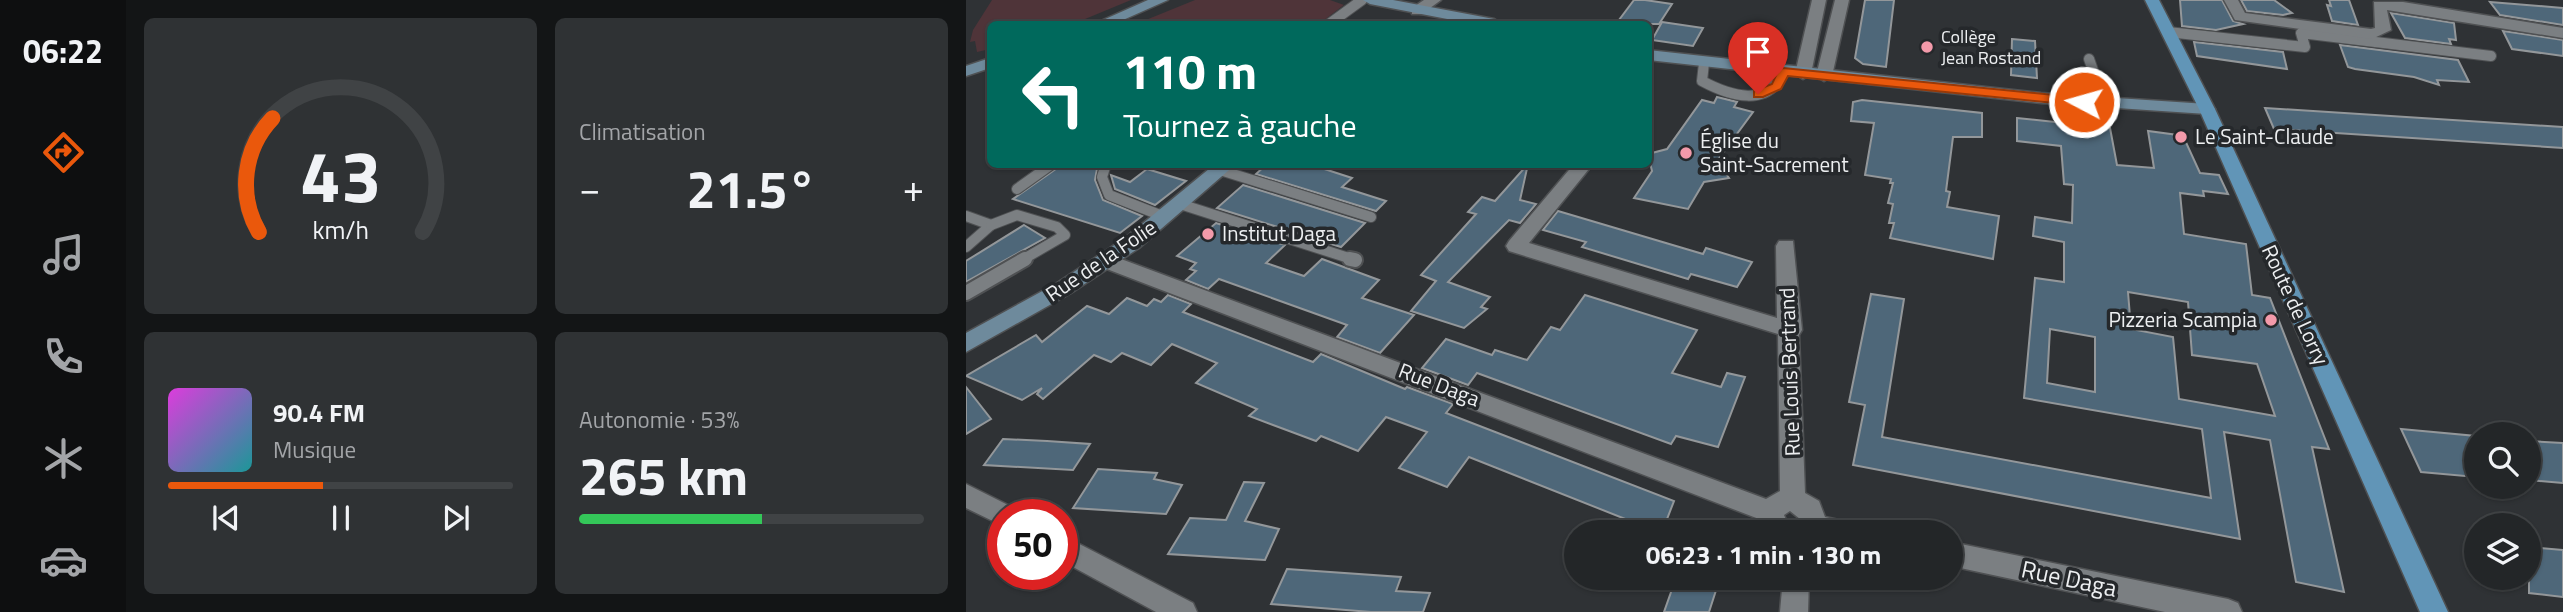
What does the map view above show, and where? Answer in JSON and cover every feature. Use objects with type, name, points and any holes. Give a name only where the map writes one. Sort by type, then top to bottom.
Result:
[{"type":"main road","points":[[1109,21],[1161,0]]},
{"type":"main road","points":[[1370,0],[1476,21]]},
{"type":"main road","name":"Route de Lorry","points":[[2152,0],[2207,109],[2434,612]]},
{"type":"main road","points":[[1401,21],[1417,11]]},
{"type":"main road","points":[[1652,56],[1783,72],[2105,104],[2207,109]]},
{"type":"main road","points":[[966,71],[987,64]]},
{"type":"main road","name":"Rue de la Folie","points":[[966,344],[1106,261],[1223,168]]},
{"type":"street","points":[[1417,11],[1434,0]]},
{"type":"street","points":[[1803,74],[1819,0]]},
{"type":"street","points":[[1824,76],[1842,0]]},
{"type":"street","points":[[2231,0],[2240,17],[2372,34],[2383,30],[2379,5],[2402,3],[2563,33]]},
{"type":"street","points":[[1581,168],[1516,246],[1791,330]]},
{"type":"street","name":"Rue Louis Bertrand","points":[[1786,246],[1791,330],[1793,499]]},
{"type":"street","name":"Rue Daga","points":[[1106,261],[1770,520]]},
{"type":"street","points":[[966,495],[987,506]]},
{"type":"street","points":[[1775,520],[1778,503],[1793,499],[1810,509],[1809,520]]},
{"type":"street","points":[[1078,556],[1183,612]]},
{"type":"street","name":"Rue Daga","points":[[1963,557],[2162,605],[2228,612]]},
{"type":"street","points":[[1794,612],[1795,590]]},
{"type":"lane","points":[[1333,21],[1363,0]]},
{"type":"lane","points":[[2168,32],[2305,47],[2301,33],[2491,56]]},
{"type":"lane","points":[[2089,59],[2105,104]]},
{"type":"lane","points":[[1704,62],[1702,81],[1713,88],[1746,95],[1770,91],[1777,86],[1783,72]]},
{"type":"lane","points":[[1017,189],[1046,168]]},
{"type":"lane","points":[[1105,168],[1102,177],[1110,195],[1355,260]]},
{"type":"lane","points":[[1227,168],[1371,217]]},
{"type":"lane","points":[[966,247],[991,225],[1017,215],[1057,227],[1065,235],[966,293]]},
{"type":"lane","points":[[966,216],[991,225]]},
{"type":"shaded area","points":[[992,0],[1131,0],[1080,21],[987,21],[987,50],[977,52],[975,41],[970,42],[973,30]]},
{"type":"shaded area","points":[[1195,0],[1330,0],[1344,5],[1323,21],[1143,21]]},
{"type":"building","points":[[1634,0],[1672,4],[1659,24],[1652,24],[1652,21],[1618,21]]},
{"type":"building","points":[[1865,0],[1894,0],[1886,67],[1863,64],[1855,58]]},
{"type":"building","points":[[2180,0],[2222,0],[2233,21],[2243,24],[2216,30],[2182,26]]},
{"type":"building","points":[[2241,0],[2274,0],[2292,13],[2283,15],[2247,11]]},
{"type":"building","points":[[2329,0],[2349,0],[2358,25],[2332,21],[2327,5],[2331,6]]},
{"type":"building","points":[[2490,2],[2563,8],[2563,25],[2500,15]]},
{"type":"building","points":[[2391,13],[2454,23],[2456,40],[2449,39],[2451,44],[2405,38]]},
{"type":"building","points":[[1662,22],[1703,28],[1693,46],[1652,40]]},
{"type":"building","points":[[2503,31],[2563,40],[2563,56],[2512,49]]},
{"type":"building","points":[[2012,39],[2035,41],[2037,78],[2011,75]]},
{"type":"building","points":[[2194,42],[2283,52],[2287,69],[2197,56]]},
{"type":"building","points":[[2340,45],[2458,60],[2469,82],[2437,80],[2439,85],[2414,77],[2348,67]]},
{"type":"building","name":"Église du Saint-Sacrement","points":[[1717,97],[1737,102],[1734,107],[1753,112],[1717,161],[1729,178],[1704,182],[1688,209],[1634,198],[1652,171],[1652,153],[1667,149],[1702,100],[1714,103]]},
{"type":"building","points":[[1862,100],[1982,113],[1982,137],[1953,137],[1946,191],[1950,192],[1947,207],[1999,216],[1993,259],[1890,238],[1894,223],[1889,223],[1893,204],[1888,203],[1893,183],[1890,183],[1891,179],[1865,175],[1874,123],[1851,121],[1853,102]]},
{"type":"building","points":[[2265,108],[2563,127],[2563,148],[2274,129]]},
{"type":"building","points":[[2017,118],[2110,128],[2117,165],[2154,168],[2148,131],[2178,135],[2184,138],[2200,173],[2219,175],[2228,194],[2203,191],[2204,196],[2180,193],[2184,234],[2246,244],[2252,295],[2270,298],[2329,449],[2312,447],[2344,592],[2296,582],[2270,440],[2224,432],[2240,539],[1853,465],[1865,405],[1849,402],[1871,294],[1904,299],[1882,437],[2211,498],[2202,429],[2024,398],[2035,278],[2064,282],[2064,242],[2033,236],[2035,217],[2072,223],[2073,185],[2064,184],[2061,146],[2017,141]],"holes":[[[2128,292],[2188,302],[2192,355],[2257,364],[2275,416],[2179,399],[2173,337],[2131,329]],[[2050,329],[2095,337],[2095,392],[2047,383]]]},
{"type":"building","points":[[1057,168],[1094,168],[1097,169],[1095,180],[1103,200],[1142,216],[1120,233],[1013,199]]},
{"type":"building","points":[[1263,168],[1321,168],[1352,178],[1342,187],[1386,201],[1376,211],[1256,174]]},
{"type":"building","points":[[1527,168],[1520,200],[1536,204],[1520,223],[1509,220],[1448,282],[1490,297],[1481,307],[1487,309],[1464,328],[1411,311],[1436,281],[1421,275],[1476,214],[1468,212],[1482,197],[1495,201]]},
{"type":"building","points":[[1147,169],[1186,181],[1155,205],[1115,189],[1111,175],[1130,182]]},
{"type":"building","points":[[1243,185],[1365,223],[1341,247],[1217,208]]},
{"type":"building","points":[[1558,211],[1703,254],[1706,248],[1752,262],[1737,287],[1691,274],[1688,279],[1582,247],[1586,242],[1543,230]]},
{"type":"building","points":[[1216,223],[1285,245],[1266,263],[1304,276],[1322,259],[1379,280],[1362,298],[1414,315],[1380,353],[1337,337],[1347,325],[1219,279],[1208,289],[1186,280],[1196,271],[1190,269],[1196,263],[1177,256]]},
{"type":"building","points":[[1024,225],[1045,238],[966,282],[966,261]]},
{"type":"building","points":[[1168,295],[1191,304],[1183,312],[1313,362],[1321,354],[1405,389],[1407,387],[1453,404],[1446,413],[1674,501],[1667,520],[1628,520],[1469,457],[1447,487],[1399,468],[1427,432],[1386,417],[1358,451],[1321,436],[1316,441],[1249,416],[1257,409],[1196,383],[1217,363],[1172,344],[1151,365],[1122,353],[1111,362],[1094,355],[1043,399],[1037,394],[1042,388],[1022,400],[966,376],[1036,335],[1042,342],[1087,306],[1109,314],[1127,298],[1147,306],[1154,299],[1161,302]]},
{"type":"building","points":[[1585,295],[1697,330],[1672,373],[1721,387],[1727,373],[1745,377],[1718,447],[1676,436],[1671,444],[1477,373],[1468,385],[1422,368],[1446,339],[1492,355],[1495,350],[1527,360],[1551,327],[1560,330]]},
{"type":"building","points":[[966,387],[991,419],[966,434]]},
{"type":"building","points":[[2401,429],[2464,435],[2464,476],[2421,472]]},
{"type":"building","points":[[1003,439],[1090,444],[1073,470],[984,465]]},
{"type":"building","points":[[2541,442],[2563,443],[2563,483],[2541,481]]},
{"type":"building","points":[[1098,469],[1157,473],[1154,479],[1182,485],[1166,514],[1078,508],[1078,500]]},
{"type":"building","points":[[1244,482],[1264,483],[1245,521],[1279,529],[1265,560],[1168,554],[1190,518],[1226,520]]},
{"type":"building","points":[[2541,548],[2563,550],[2563,597],[2529,593],[2529,590],[2541,590]]},
{"type":"building","points":[[1287,569],[1401,577],[1396,591],[1430,593],[1423,612],[1371,612],[1271,604]]},
{"type":"building","points":[[1672,590],[1716,590],[1709,612],[1664,612]]},
{"type":"place","name":"Collège Jean Rostand","points":[[1927,47]]},
{"type":"place","name":"Le Saint-Claude","points":[[2181,137]]},
{"type":"place","name":"Église du Saint-Sacrement","points":[[1686,153]]},
{"type":"place","name":"Institut Daga","points":[[1208,234]]},
{"type":"place","name":"Pizzeria Scampia","points":[[2271,320]]},
{"type":"route","points":[[1758,94],[1777,86],[1783,72],[2084,102]]}]
